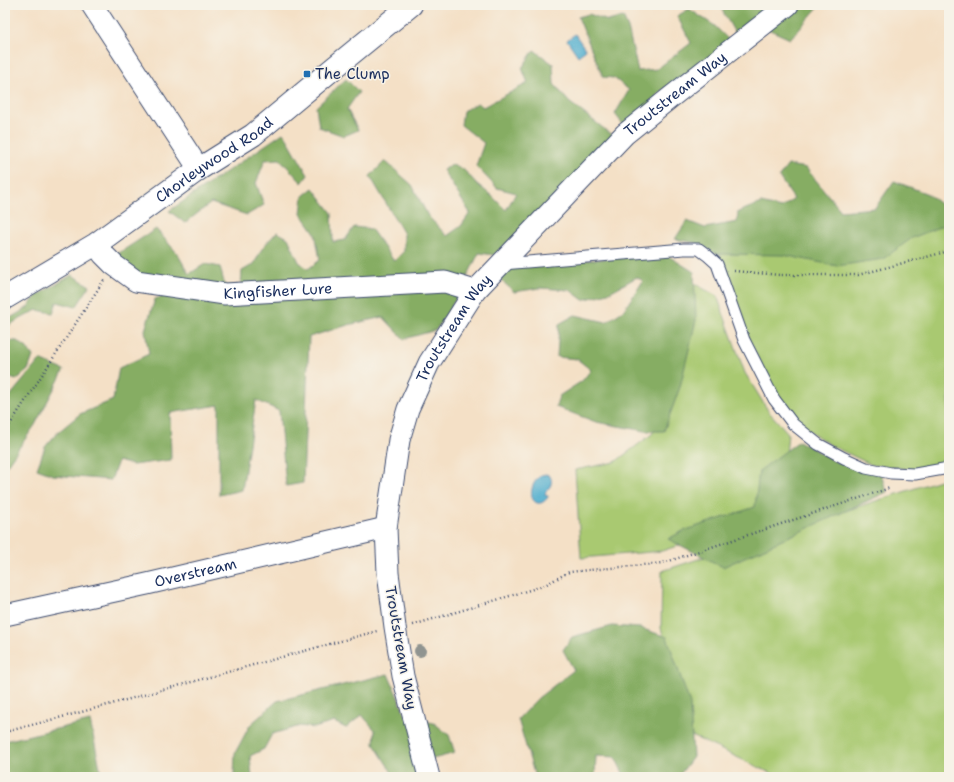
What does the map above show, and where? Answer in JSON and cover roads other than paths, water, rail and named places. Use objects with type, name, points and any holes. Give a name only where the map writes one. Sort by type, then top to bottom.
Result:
[{"type":"main road","name":"Chorleywood Road","points":[[5,298],[96,244],[199,169],[253,135],[411,5]]},
{"type":"street","points":[[92,5],[199,169]]},
{"type":"street","name":"Troutstream Way","points":[[429,777],[404,676],[395,627],[388,573],[386,528],[399,440],[408,409],[429,363],[474,291],[625,134],[788,5]]},
{"type":"street","name":"Kingfisher Lure","points":[[96,244],[114,265],[136,281],[225,294],[445,282],[474,291]]},
{"type":"street","name":"Overstream","points":[[5,615],[147,584],[386,528]]},
{"type":"lane","points":[[500,264],[699,249],[717,264],[744,340],[774,399],[793,424],[818,444],[866,468],[891,473],[915,474],[949,468]]},
{"type":"water","points":[[575,34],[586,50],[578,56],[567,40]]},
{"type":"water","points":[[546,474],[550,476],[551,480],[550,486],[545,495],[548,497],[542,503],[539,503],[534,500],[531,494],[535,481],[541,475]]},
{"type":"place","name":"The Clump","points":[[307,74]]}]
